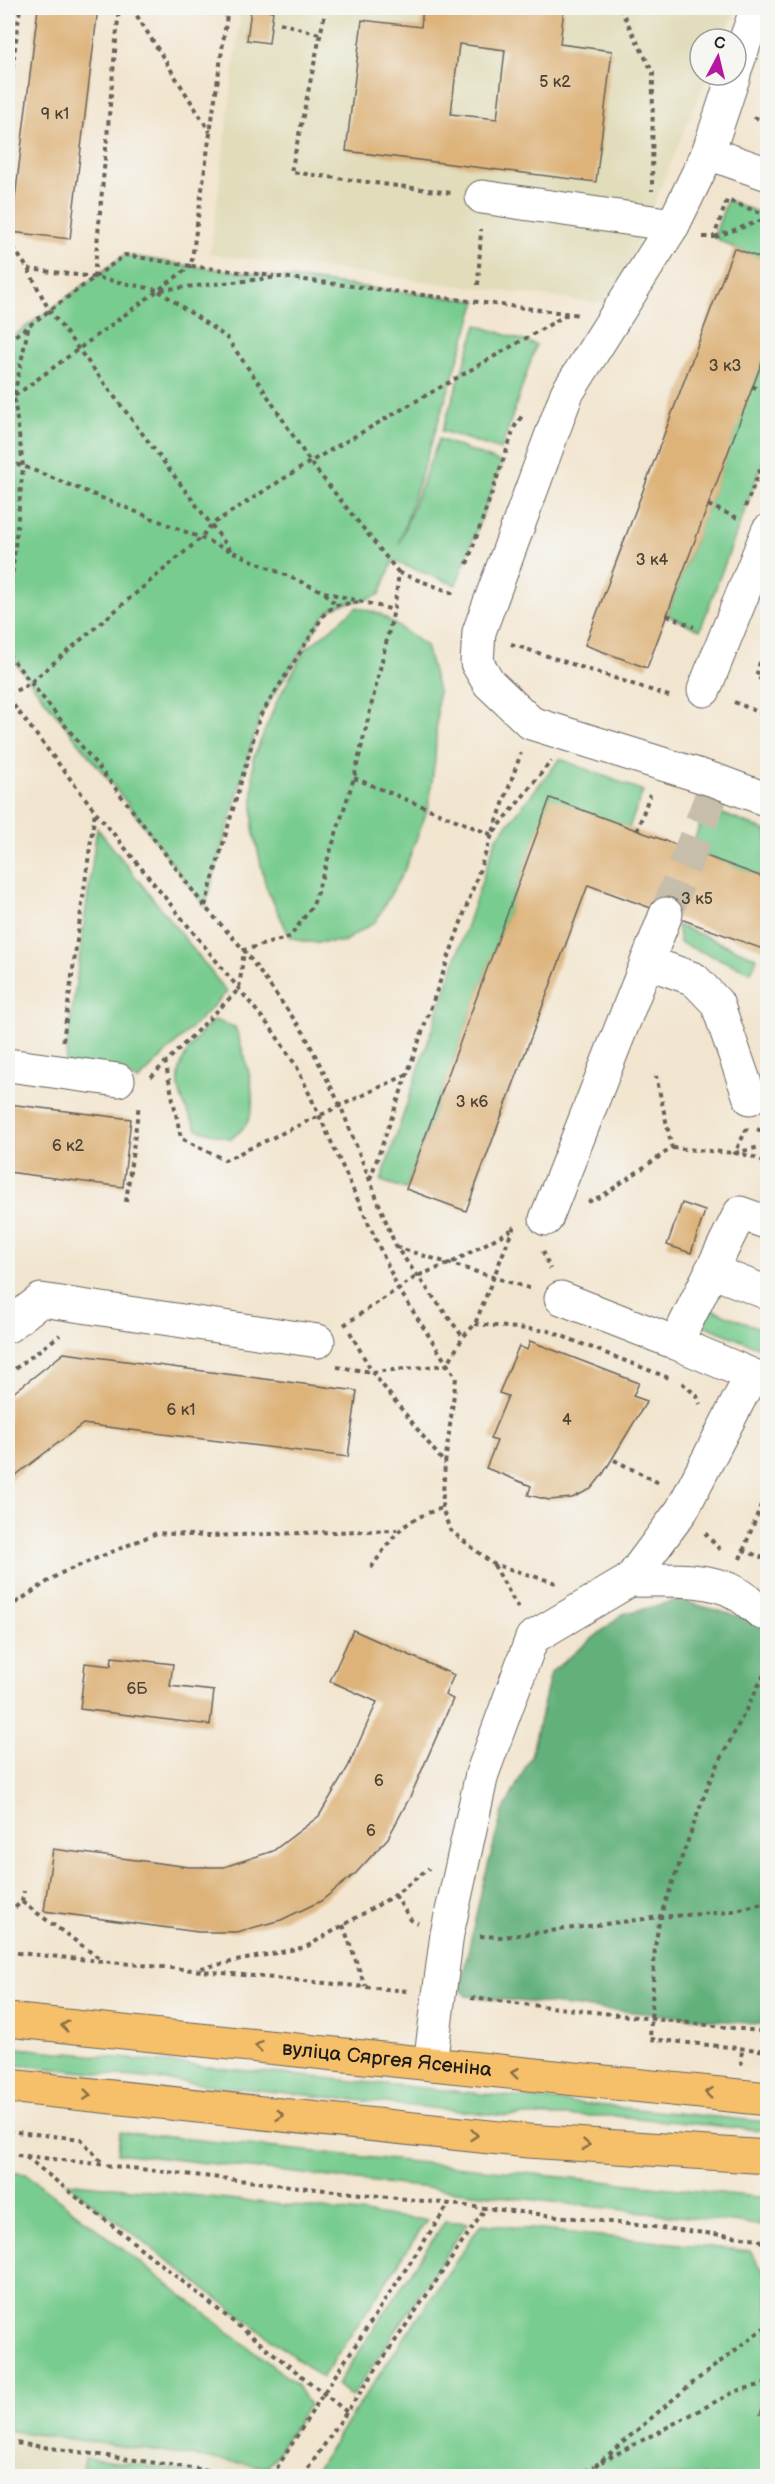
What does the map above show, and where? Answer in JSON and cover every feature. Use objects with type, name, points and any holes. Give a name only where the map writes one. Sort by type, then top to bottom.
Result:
[{"type":"main road","name":"вуліца Сяргея Ясеніна","points":[[8,2020],[768,2099]]},
{"type":"main road","points":[[8,2086],[528,2141],[768,2157]]},
{"type":"lane","points":[[748,33],[757,8]]},
{"type":"lane","points":[[730,87],[708,153],[673,225],[567,393],[479,632],[477,663],[489,683],[531,723],[717,781],[768,800]]},
{"type":"lane","points":[[708,153],[768,174]]},
{"type":"lane","points":[[482,197],[673,225]]},
{"type":"lane","points":[[689,694],[754,525]]},
{"type":"lane","points":[[546,1219],[666,914]]},
{"type":"lane","points":[[647,962],[694,979],[717,1003],[750,1098]]},
{"type":"lane","points":[[8,1065],[58,1071],[136,1086]]},
{"type":"lane","points":[[676,1343],[740,1213],[768,1223]]},
{"type":"lane","points":[[711,1271],[768,1293]]},
{"type":"lane","points":[[430,2064],[437,1994],[447,1934],[482,1774],[532,1638],[630,1580],[676,1499],[759,1379],[676,1343],[561,1298]]},
{"type":"lane","points":[[8,1326],[41,1300],[318,1341]]},
{"type":"lane","points":[[630,1580],[674,1580],[707,1584],[734,1592],[762,1613]]},
{"type":"path","points":[[8,104],[20,8]]},
{"type":"path","points":[[94,277],[119,8]]},
{"type":"path","points":[[132,8],[210,133]]},
{"type":"path","points":[[8,401],[191,266],[228,8]]},
{"type":"path","points":[[326,8],[291,172],[482,197],[478,285]]},
{"type":"path","points":[[620,8],[653,73],[651,193],[639,220]]},
{"type":"path","points":[[280,23],[319,34]]},
{"type":"path","points":[[727,200],[768,217]]},
{"type":"path","points":[[714,237],[768,217]]},
{"type":"path","points":[[8,240],[28,269],[49,310],[232,551]]},
{"type":"path","points":[[8,341],[125,255],[191,266],[588,315]]},
{"type":"path","points":[[28,269],[94,277],[158,290],[281,277]]},
{"type":"path","points":[[158,290],[226,337],[310,462],[399,573],[456,594]]},
{"type":"path","points":[[561,1584],[494,1564],[450,1530],[442,1508],[456,1378],[398,1288],[297,1067],[273,1032],[95,811],[8,697],[30,683],[201,538],[212,524],[310,462],[568,314]]},
{"type":"path","points":[[8,618],[23,466],[14,396],[29,324]]},
{"type":"path","points":[[753,387],[768,393]]},
{"type":"path","points":[[8,462],[201,538],[324,592],[394,610]]},
{"type":"path","points":[[708,505],[754,525]]},
{"type":"path","points":[[244,950],[290,937],[312,905],[354,778],[394,610],[399,573]]},
{"type":"path","points":[[324,592],[336,605]]},
{"type":"path","points":[[205,907],[260,716],[325,614],[336,605],[366,602]]},
{"type":"path","points":[[667,615],[700,630]]},
{"type":"path","points":[[509,644],[689,694]]},
{"type":"path","points":[[8,654],[127,803],[205,907],[244,950],[304,1033],[341,1107],[396,1247],[463,1337],[475,1324],[549,1331],[684,1384],[697,1396],[703,1411]]},
{"type":"path","points":[[768,658],[760,662],[756,677],[768,682]]},
{"type":"path","points":[[369,1180],[531,723]]},
{"type":"path","points":[[492,835],[557,754]]},
{"type":"path","points":[[354,778],[492,835]]},
{"type":"path","points":[[638,831],[652,789]]},
{"type":"path","points":[[58,1071],[95,811]]},
{"type":"path","points":[[126,1202],[136,1086],[165,1061],[238,989],[244,950]]},
{"type":"path","points":[[165,1061],[181,1138],[225,1160],[407,1075]]},
{"type":"path","points":[[656,1076],[672,1148]]},
{"type":"path","points":[[735,1153],[748,1125],[750,1098]]},
{"type":"path","points":[[735,1153],[768,1145]]},
{"type":"path","points":[[546,1219],[602,1196],[672,1148],[735,1153],[751,1156],[768,1164]]},
{"type":"path","points":[[318,1341],[417,1276],[451,1263],[512,1229]]},
{"type":"path","points":[[396,1247],[561,1298]]},
{"type":"path","points":[[346,1324],[372,1372],[445,1464]]},
{"type":"path","points":[[614,1460],[676,1499],[729,1559]]},
{"type":"path","points":[[738,1567],[768,1487]]},
{"type":"path","points":[[371,1568],[397,1530],[417,1516],[442,1508]]},
{"type":"path","points":[[8,1608],[59,1574],[157,1533],[219,1536],[397,1530]]},
{"type":"path","points":[[743,1550],[768,1560]]},
{"type":"path","points":[[494,1564],[521,1612]]},
{"type":"path","points":[[768,1667],[710,1780],[660,1917],[650,2039],[768,2051]]},
{"type":"path","points":[[197,1969],[306,1947],[395,1895],[436,1862]]},
{"type":"path","points":[[8,1913],[22,1902],[24,1892]]},
{"type":"path","points":[[22,1902],[100,1959]]},
{"type":"path","points":[[447,1934],[503,1937],[660,1917],[728,1912],[768,1902]]},
{"type":"path","points":[[343,1925],[365,1986]]},
{"type":"path","points":[[8,1952],[365,1986],[768,2032]]},
{"type":"path","points":[[8,2131],[81,2139],[104,2164]]},
{"type":"path","points":[[8,2154],[759,2239],[768,2251]]},
{"type":"path","points":[[24,2156],[347,2412]]},
{"type":"path","points":[[272,2476],[323,2394],[449,2204]]},
{"type":"path","points":[[303,2476],[486,2208]]},
{"type":"path","points":[[595,2466],[690,2385],[768,2325]]},
{"type":"path","points":[[577,2476],[736,2391],[768,2383]]},
{"type":"path","points":[[8,2442],[248,2476]]},
{"type":"shaded area","points":[[242,8],[737,8],[728,27],[688,27],[688,87],[703,87],[611,305],[210,254]]},
{"type":"shaded area","points":[[8,2430],[307,2474],[307,2476],[8,2476]]},
{"type":"green space","points":[[727,200],[767,216],[767,261],[714,237]]},
{"type":"green space","points":[[125,255],[191,266],[477,301],[399,544],[439,439],[502,463],[456,585],[393,561],[380,594],[338,606],[325,614],[260,716],[205,907],[127,803],[8,654],[8,340]]},
{"type":"green space","points":[[477,325],[536,345],[501,450],[442,431]]},
{"type":"green space","points":[[767,346],[767,451],[700,630],[667,615]]},
{"type":"green space","points":[[357,607],[380,614],[426,646],[438,691],[435,759],[428,808],[405,869],[375,922],[343,942],[305,942],[290,937],[266,887],[253,829],[253,759],[277,701],[305,650]]},
{"type":"green space","points":[[560,759],[643,791],[629,828],[550,799],[406,1189],[381,1181],[496,839]]},
{"type":"green space","points":[[707,808],[767,831],[767,879],[690,850]]},
{"type":"green space","points":[[97,828],[227,992],[138,1081],[122,1071],[65,1063]]},
{"type":"green space","points":[[677,925],[757,958],[751,972],[680,943]]},
{"type":"green space","points":[[214,1020],[235,1027],[252,1091],[250,1116],[245,1126],[231,1139],[197,1129],[182,1099],[179,1087],[181,1065],[185,1055]]},
{"type":"green space","points":[[698,1304],[767,1331],[767,1351],[691,1320]]},
{"type":"green space","points":[[679,1600],[767,1624],[767,2025],[466,1996],[460,1988],[482,1888],[502,1814],[531,1756],[551,1672],[623,1614]]},
{"type":"green space","points":[[8,2047],[767,2122],[767,2131],[615,2116],[508,2116],[8,2064]]},
{"type":"green space","points":[[120,2132],[767,2198],[767,2226],[118,2153]]},
{"type":"green space","points":[[8,2172],[26,2174],[296,2384],[309,2405],[268,2467],[8,2430]]},
{"type":"green space","points":[[65,2182],[427,2220],[322,2378]]},
{"type":"green space","points":[[445,2221],[467,2223],[352,2397],[337,2385]]},
{"type":"green space","points":[[481,2224],[750,2251],[767,2277],[767,2476],[311,2476]]},
{"type":"green space","points":[[85,2458],[223,2476],[82,2476]]},
{"type":"building","points":[[38,8],[98,8],[70,239],[11,232]]},
{"type":"building","points":[[177,8],[206,8],[205,12]]},
{"type":"building","points":[[423,8],[564,8],[560,44],[612,51],[596,182],[346,151],[362,20],[421,27]],"holes":[[[459,44],[505,50],[497,119],[451,114]]]},
{"type":"building","points":[[251,9],[273,11],[269,43],[247,40]]},
{"type":"building","points":[[734,248],[768,261],[768,346],[647,668],[585,645]]},
{"type":"building","points":[[550,798],[768,879],[768,951],[588,885],[466,1211],[406,1189]]},
{"type":"building","points":[[8,1104],[131,1119],[123,1187],[8,1172]]},
{"type":"building","points":[[682,1203],[705,1211],[691,1253],[667,1245]]},
{"type":"building","points":[[530,1341],[639,1383],[633,1396],[647,1401],[603,1474],[591,1489],[572,1498],[549,1500],[528,1495],[531,1486],[486,1468],[497,1441],[490,1439],[508,1396],[499,1393],[519,1346],[527,1350]]},
{"type":"building","points":[[64,1353],[357,1391],[348,1457],[83,1424],[8,1481],[8,1397]]},
{"type":"building","points":[[353,1630],[454,1675],[445,1695],[453,1699],[411,1795],[388,1838],[356,1873],[321,1901],[281,1920],[237,1932],[198,1932],[44,1911],[53,1849],[189,1867],[224,1867],[273,1851],[319,1816],[348,1767],[377,1702],[330,1681]]},
{"type":"building","points":[[112,1657],[173,1664],[170,1686],[214,1691],[210,1725],[80,1709],[85,1663],[111,1666]]},
{"type":"building","points":[[768,2395],[768,2417],[760,2414]]},
{"type":"tunnel","points":[[666,914],[717,781]]}]
